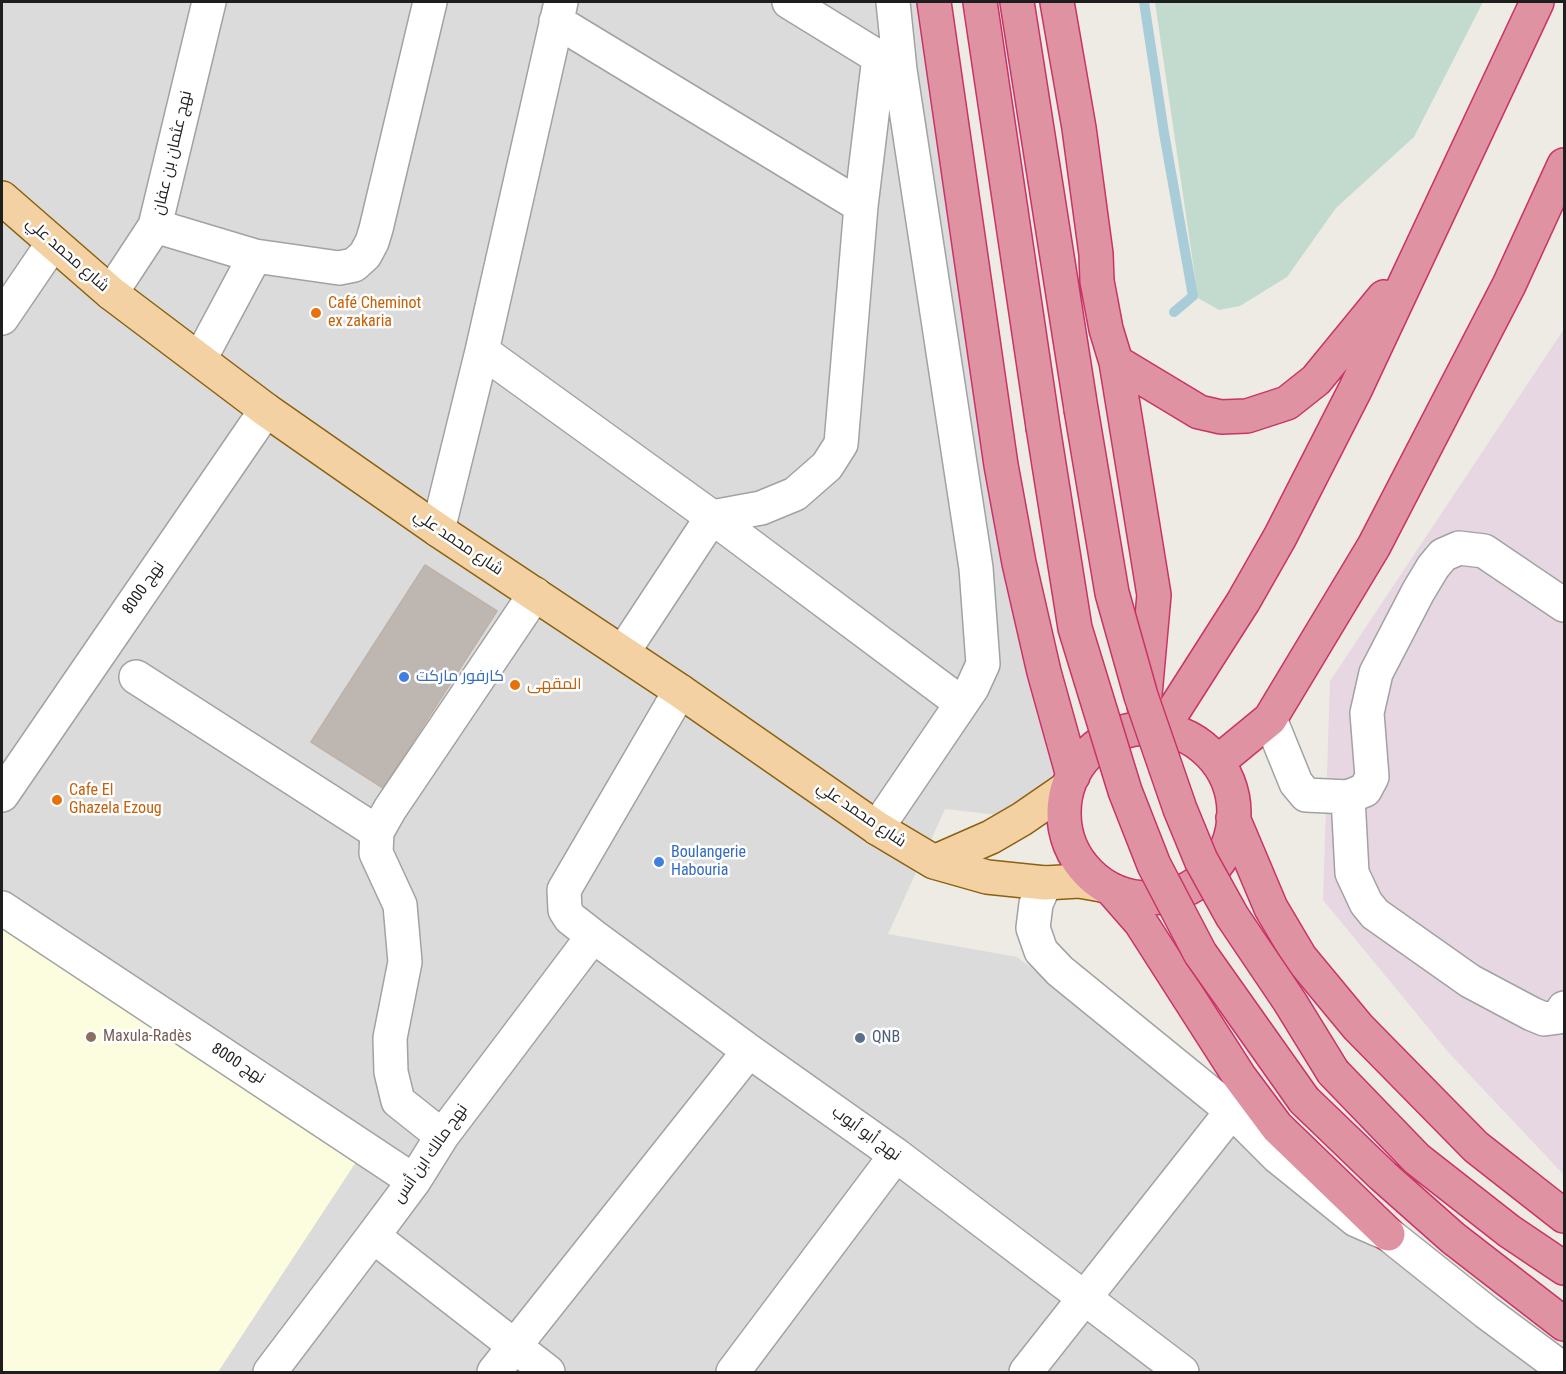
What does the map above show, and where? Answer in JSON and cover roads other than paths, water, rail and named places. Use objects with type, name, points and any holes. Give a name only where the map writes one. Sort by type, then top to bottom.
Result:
[{"type":"highway","points":[[934,2],[1018,563],[1070,782]]},
{"type":"highway","points":[[1057,2],[1079,128],[1096,254],[1096,280],[1106,329],[1116,362],[1154,595],[1152,729]]},
{"type":"highway","points":[[1152,729],[1243,602],[1280,537],[1355,390],[1536,2]]},
{"type":"highway","points":[[980,4],[1075,628],[1125,791],[1154,865],[1200,953],[1304,1100],[1383,1176],[1453,1238],[1564,1324]]},
{"type":"highway","points":[[1018,4],[1113,593],[1141,696],[1180,809],[1201,860],[1232,916],[1290,1002],[1333,1072],[1417,1159],[1509,1231],[1564,1268]]},
{"type":"highway","points":[[1219,761],[1270,718],[1380,536],[1509,285],[1564,165]]},
{"type":"highway","points":[[1116,362],[1199,412],[1221,417],[1247,416],[1287,403],[1316,380],[1394,285],[1440,206]]},
{"type":"highway","points":[[1107,888],[1135,898],[1159,898],[1182,892],[1202,880],[1218,862],[1229,842],[1233,818],[1232,794],[1219,761],[1182,735],[1152,729],[1120,734],[1101,743],[1084,758],[1070,782],[1064,816],[1068,842],[1082,867],[1107,888],[1141,923],[1239,1077],[1277,1127],[1388,1234]]},
{"type":"highway","points":[[1233,818],[1271,908],[1300,957],[1358,1027],[1476,1147],[1564,1216]]},
{"type":"main road","name":"شارع محمد علي","points":[[2,198],[111,293],[266,410],[438,530],[623,652],[877,828],[934,862],[987,877],[1045,883],[1079,881],[1107,888]]},
{"type":"main road","points":[[934,862],[992,837],[1022,819],[1070,782]]},
{"type":"street","name":"نهج عثمان بن عفان","points":[[111,293],[155,226],[209,2]]},
{"type":"street","points":[[155,226],[255,256],[339,268],[354,264],[365,255],[376,229],[430,2]]},
{"type":"street","points":[[789,2],[890,64],[976,568],[983,664],[972,688],[877,828]]},
{"type":"street","points":[[623,652],[712,517],[761,508],[795,494],[827,466],[841,444],[861,206],[890,64],[893,2]]},
{"type":"street","points":[[438,530],[482,351],[559,11],[861,206]]},
{"type":"street","points":[[2,318],[53,243]]},
{"type":"street","points":[[200,359],[255,256]]},
{"type":"street","points":[[482,351],[712,517],[961,703]]},
{"type":"street","name":"نهج 8000","points":[[2,795],[266,410]]},
{"type":"street","points":[[1270,718],[1296,783],[1306,795],[1348,797],[1365,790],[1372,777],[1367,713],[1376,674],[1428,575],[1443,555],[1459,548],[1484,551],[1564,605]]},
{"type":"street","points":[[442,1136],[398,1101],[391,1072],[390,1038],[405,962],[400,905],[376,853],[377,832],[390,809],[535,594]]},
{"type":"street","points":[[136,677],[377,832]]},
{"type":"street","name":"نهج أبو أيوب","points":[[680,691],[564,890],[565,910],[570,918],[749,1051],[896,1155],[1182,1372]]},
{"type":"street","points":[[1348,797],[1352,873],[1366,903],[1375,914],[1470,981],[1532,1014],[1544,1019],[1559,1017],[1564,1008]]},
{"type":"street","points":[[1045,883],[1036,904],[1033,928],[1041,951],[1060,971],[1232,1111],[1278,1157],[1356,1220],[1388,1234],[1564,1370]]},
{"type":"street","name":"نهج 8000","points":[[2,908],[414,1180]]},
{"type":"street","name":"نهج مالك ابن أنس","points":[[270,1372],[414,1180],[442,1136],[593,936]]},
{"type":"street","points":[[494,1372],[749,1051]]},
{"type":"street","points":[[1026,1372],[1232,1111]]},
{"type":"street","points":[[733,1372],[896,1155]]},
{"type":"street","points":[[373,1236],[548,1372]]},
{"type":"waterway","points":[[1144,2],[1164,133],[1193,296],[1174,312]]},
{"type":"place","name":"Café Cheminot ex zakaria","points":[[316,313]]},
{"type":"place","name":"كارفور ماركت","points":[[404,677]]},
{"type":"place","name":"المقهى","points":[[515,685]]},
{"type":"place","name":"Cafe El Ghazela Ezoug","points":[[57,800]]},
{"type":"place","name":"Boulangerie Habouria","points":[[659,862]]},
{"type":"place","name":"Maxula-Radès","points":[[91,1037]]},
{"type":"place","name":"QNB","points":[[860,1038]]}]
